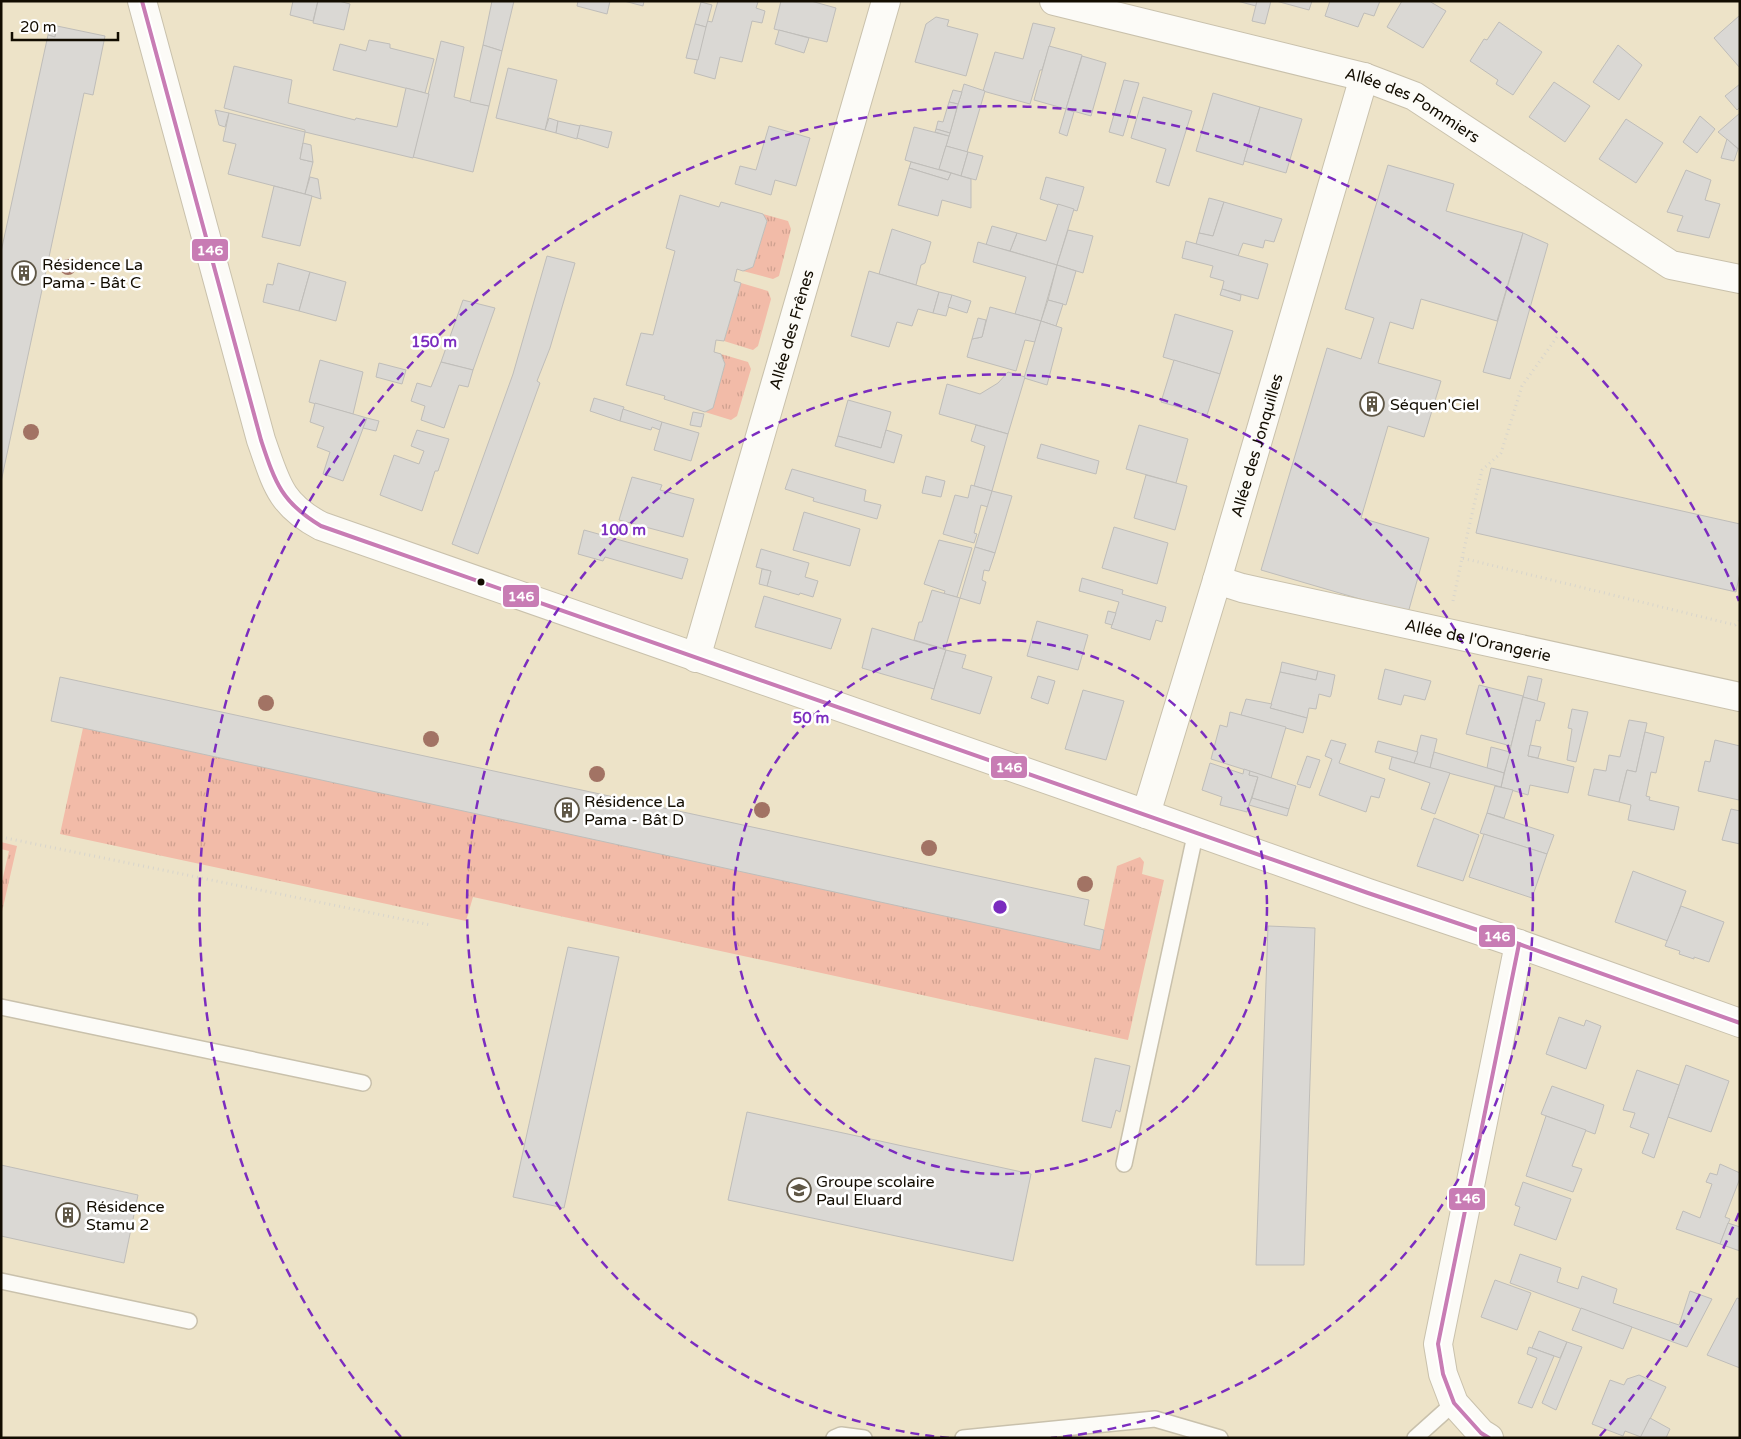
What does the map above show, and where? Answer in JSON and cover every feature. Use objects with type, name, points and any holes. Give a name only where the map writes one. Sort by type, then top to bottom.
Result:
[{"type":"street","points":[[142,1],[261,440],[274,478],[283,496],[307,519],[321,526],[696,658],[1146,814],[1358,890],[1519,944],[1740,1023]]},
{"type":"street","name":"Allée des Frênes","points":[[696,658],[886,1]]},
{"type":"street","name":"Allée des Pommiers","points":[[1054,1],[1364,77],[1414,96],[1671,265],[1740,280]]},
{"type":"street","name":"Allée des Jonquilles","points":[[1146,814],[1217,580],[1364,77]]},
{"type":"street","name":"Allée de l'Orangerie","points":[[1217,580],[1242,588],[1740,698]]},
{"type":"street","points":[[1489,1438],[1454,1403],[1443,1374],[1438,1344],[1519,944]]},
{"type":"lane","points":[[1124,1164],[1196,832]]},
{"type":"lane","points":[[1,1007],[363,1083]]},
{"type":"lane","points":[[1,1281],[189,1321]]},
{"type":"lane","points":[[1415,1438],[1454,1403]]},
{"type":"lane","points":[[963,1438],[1155,1419],[1220,1438]]},
{"type":"lane","points":[[834,1438],[841,1435],[864,1438]]},
{"type":"path","points":[[1452,604],[1482,470],[1501,453],[1522,386],[1558,337]]},
{"type":"path","points":[[1462,558],[1735,625],[1740,620]]},
{"type":"path","points":[[1,837],[431,925]]},
{"type":"green space","points":[[763,214],[788,221],[791,229],[779,276],[773,279],[743,271],[753,267],[767,221]]},
{"type":"green space","points":[[741,283],[768,291],[771,299],[758,346],[753,350],[724,341]]},
{"type":"green space","points":[[721,354],[748,362],[751,369],[737,416],[731,420],[705,412],[713,408],[725,364]]},
{"type":"green space","points":[[83,728],[1100,949],[1117,866],[1140,857],[1144,862],[1142,874],[1164,880],[1128,1040],[473,897],[466,921],[60,834]]},
{"type":"green space","points":[[1,842],[17,846],[1,916],[1,886],[9,851],[1,849]]},
{"type":"building","points":[[293,1],[318,1],[313,21],[290,15]]},
{"type":"building","points":[[318,1],[339,1],[350,4],[344,30],[313,23]]},
{"type":"building","points":[[492,1],[514,1],[502,51],[483,45]]},
{"type":"building","points":[[578,1],[610,1],[607,14],[577,6]]},
{"type":"building","points":[[624,1],[644,1],[643,6]]},
{"type":"building","points":[[718,1],[754,1],[758,2],[756,8],[765,11],[762,23],[752,21],[742,62],[720,57],[715,79],[694,73],[707,21],[712,22]]},
{"type":"building","points":[[781,1],[811,1],[836,8],[827,42],[774,29]]},
{"type":"building","points":[[1237,1],[1257,1],[1256,6]]},
{"type":"building","points":[[1257,1],[1271,1],[1265,24],[1252,21]]},
{"type":"building","points":[[1276,1],[1312,1],[1309,10]]},
{"type":"building","points":[[1330,1],[1380,1],[1374,16],[1364,13],[1358,27],[1325,16]]},
{"type":"building","points":[[1402,1],[1429,1],[1446,11],[1423,48],[1387,27]]},
{"type":"building","points":[[701,2],[712,5],[706,27],[695,24]]},
{"type":"building","points":[[936,17],[949,20],[947,26],[978,34],[966,76],[915,62],[926,24]]},
{"type":"building","points":[[1740,17],[1740,68],[1714,38]]},
{"type":"building","points":[[1499,22],[1542,52],[1513,95],[1496,84],[1498,80],[1470,61],[1484,39],[1487,40]]},
{"type":"building","points":[[1033,23],[1055,28],[1030,104],[983,91],[995,52],[1023,59]]},
{"type":"building","points":[[50,24],[57,26],[55,37],[48,35]]},
{"type":"building","points":[[695,24],[706,27],[698,60],[686,58]]},
{"type":"building","name":"Résidence La Pama - Bât C","points":[[57,26],[105,36],[93,95],[84,93],[1,482],[1,252],[48,35],[55,37]]},
{"type":"building","points":[[779,30],[809,38],[804,53],[775,44]]},
{"type":"building","points":[[369,40],[390,44],[390,48],[434,59],[425,93],[333,70],[340,44],[366,51]]},
{"type":"building","points":[[441,41],[464,47],[454,97],[489,106],[473,172],[413,157]]},
{"type":"building","points":[[483,45],[502,51],[489,106],[470,102]]},
{"type":"building","points":[[1618,45],[1642,65],[1619,100],[1593,82]]},
{"type":"building","points":[[1049,46],[1082,55],[1066,109],[1034,100]]},
{"type":"building","points":[[1082,56],[1106,63],[1091,116],[1066,109]]},
{"type":"building","points":[[234,66],[292,80],[288,103],[355,120],[356,118],[397,127],[406,88],[429,94],[413,158],[305,132],[305,130],[224,108]]},
{"type":"building","points":[[508,68],[557,80],[545,130],[496,118]]},
{"type":"building","points":[[1124,80],[1139,83],[1123,136],[1109,132]]},
{"type":"building","points":[[1554,82],[1590,106],[1565,142],[1529,117]]},
{"type":"building","points":[[964,84],[985,91],[967,152],[946,146]]},
{"type":"building","points":[[1740,84],[1740,107],[1737,110],[1725,96]]},
{"type":"building","points":[[953,90],[962,92],[958,104],[949,102]]},
{"type":"building","points":[[1213,93],[1260,107],[1243,165],[1196,151]]},
{"type":"building","points":[[1143,97],[1192,111],[1169,186],[1156,182],[1166,149],[1131,138]]},
{"type":"building","points":[[949,102],[958,104],[950,133],[936,129],[938,121],[943,122]]},
{"type":"building","points":[[1260,107],[1302,119],[1286,173],[1244,161]]},
{"type":"building","points":[[1066,109],[1074,112],[1067,136],[1059,133]]},
{"type":"building","points":[[215,110],[229,113],[225,127],[219,125]]},
{"type":"building","points":[[229,113],[305,132],[300,159],[313,162],[305,194],[228,174],[236,144],[223,141]]},
{"type":"building","points":[[1740,113],[1740,150],[1718,132]]},
{"type":"building","points":[[1700,116],[1715,129],[1697,153],[1683,142]]},
{"type":"building","points":[[549,118],[558,121],[556,133],[545,130]]},
{"type":"building","points":[[1626,119],[1663,143],[1636,183],[1599,159]]},
{"type":"building","points":[[558,121],[580,126],[577,139],[556,133]]},
{"type":"building","points":[[580,125],[612,132],[608,148],[577,138]]},
{"type":"building","points":[[769,126],[810,138],[796,186],[775,180],[771,195],[735,184],[740,166],[756,170]]},
{"type":"building","points":[[914,127],[949,136],[939,170],[905,160]]},
{"type":"building","points":[[936,129],[950,133],[949,136],[935,132]]},
{"type":"building","points":[[1727,139],[1738,149],[1734,161],[1721,158]]},
{"type":"building","points":[[303,143],[311,145],[313,162],[300,159]]},
{"type":"building","points":[[946,146],[968,152],[961,176],[939,169]]},
{"type":"building","points":[[968,152],[983,156],[976,180],[961,176]]},
{"type":"building","points":[[911,162],[951,173],[948,180],[909,168]]},
{"type":"building","name":"Séquen'Ciel","points":[[1388,165],[1454,184],[1446,211],[1523,233],[1497,321],[1421,299],[1413,329],[1390,322],[1378,363],[1441,381],[1424,437],[1388,426],[1361,518],[1429,538],[1408,613],[1261,570],[1327,348],[1361,359],[1374,318],[1345,309]]},
{"type":"building","points":[[909,168],[948,180],[951,173],[971,179],[971,208],[942,200],[938,216],[898,205]]},
{"type":"building","points":[[1686,170],[1711,180],[1705,200],[1720,204],[1709,238],[1677,231],[1683,216],[1667,212]]},
{"type":"building","points":[[310,177],[318,179],[321,199],[305,194]]},
{"type":"building","points":[[1046,177],[1084,187],[1077,211],[1040,199]]},
{"type":"building","points":[[274,186],[312,196],[300,246],[262,237]]},
{"type":"building","points":[[680,195],[719,207],[721,202],[763,214],[767,221],[753,267],[743,271],[737,269],[734,281],[741,283],[724,341],[716,340],[714,352],[721,354],[725,364],[713,408],[705,412],[664,399],[665,396],[626,385],[641,333],[653,335],[675,251],[666,248]]},
{"type":"building","points":[[1209,198],[1224,202],[1213,236],[1199,233]]},
{"type":"building","points":[[1224,202],[1282,219],[1274,242],[1265,240],[1263,248],[1243,243],[1238,256],[1196,244],[1199,233],[1213,236]]},
{"type":"building","points":[[1058,204],[1074,209],[1057,265],[1010,251],[1017,233],[1046,241]]},
{"type":"building","points":[[992,226],[1017,233],[1010,251],[986,245]]},
{"type":"building","points":[[892,229],[931,242],[925,263],[921,265],[916,285],[879,274]]},
{"type":"building","points":[[1068,230],[1093,236],[1083,273],[1057,265]]},
{"type":"building","points":[[1523,233],[1548,244],[1510,379],[1483,372]]},
{"type":"building","points":[[1186,241],[1268,264],[1258,299],[1222,289],[1224,281],[1210,277],[1213,266],[1182,258]]},
{"type":"building","points":[[978,242],[1057,265],[1041,321],[1015,314],[1026,277],[973,262]]},
{"type":"building","points":[[547,256],[575,263],[550,348],[537,381],[540,383],[478,554],[452,544],[513,374]]},
{"type":"building","points":[[278,263],[310,272],[299,311],[263,302],[267,284],[273,285]]},
{"type":"building","points":[[1057,265],[1076,271],[1066,305],[1048,300]]},
{"type":"building","points":[[869,271],[939,292],[933,313],[918,309],[912,326],[897,322],[889,347],[851,336]]},
{"type":"building","points":[[310,272],[346,282],[336,321],[299,311]]},
{"type":"building","points":[[1222,289],[1241,295],[1240,301],[1220,295]]},
{"type":"building","points":[[939,292],[952,295],[946,316],[933,313]]},
{"type":"building","points":[[952,295],[971,301],[967,313],[948,307]]},
{"type":"building","points":[[463,300],[495,308],[473,370],[441,362]]},
{"type":"building","points":[[1048,300],[1063,304],[1056,326],[1041,321]]},
{"type":"building","points":[[990,307],[1041,321],[1035,342],[1025,340],[1016,371],[967,357],[972,339],[982,337]]},
{"type":"building","points":[[1175,314],[1233,331],[1220,374],[1163,357]]},
{"type":"building","points":[[978,318],[986,320],[982,337],[972,339]]},
{"type":"building","points":[[1041,321],[1062,328],[1047,385],[1024,378]]},
{"type":"building","points":[[320,360],[363,372],[353,414],[309,402]]},
{"type":"building","points":[[1174,360],[1220,374],[1207,415],[1161,402]]},
{"type":"building","points":[[441,362],[473,370],[468,387],[459,385],[444,428],[421,420],[425,406],[411,401],[417,383],[431,387]]},
{"type":"building","points":[[379,363],[406,370],[402,384],[376,377]]},
{"type":"building","points":[[1008,372],[1025,377],[1008,434],[939,414],[947,384],[980,394],[998,383]]},
{"type":"building","points":[[594,398],[624,407],[620,421],[590,411]]},
{"type":"building","points":[[848,400],[891,412],[881,448],[838,436]]},
{"type":"building","points":[[315,403],[367,418],[343,481],[323,474],[330,452],[317,447],[324,427],[310,422]]},
{"type":"building","points":[[623,409],[662,422],[660,430],[652,427],[651,430],[620,421]]},
{"type":"building","points":[[693,412],[704,414],[701,427],[690,425]]},
{"type":"building","points":[[367,418],[379,421],[376,431],[363,428]]},
{"type":"building","points":[[662,422],[699,433],[691,461],[654,450]]},
{"type":"building","points":[[976,425],[1008,434],[992,491],[974,486],[985,446],[971,441]]},
{"type":"building","points":[[1139,425],[1188,439],[1176,483],[1126,469]]},
{"type":"building","points":[[417,430],[449,439],[438,471],[435,471],[422,511],[380,495],[394,455],[419,464],[424,451],[411,446]]},
{"type":"building","points":[[886,430],[902,435],[894,463],[835,446],[838,436],[881,448]]},
{"type":"building","points":[[1041,444],[1099,461],[1096,474],[1037,458]]},
{"type":"building","points":[[1491,468],[1740,524],[1740,572],[1736,592],[1476,533]]},
{"type":"building","points":[[792,469],[866,490],[864,501],[881,505],[877,519],[813,501],[814,498],[785,489]]},
{"type":"building","points":[[1146,475],[1187,486],[1175,530],[1134,518]]},
{"type":"building","points":[[926,476],[945,481],[941,497],[922,493]]},
{"type":"building","points":[[632,477],[662,485],[660,490],[694,499],[683,537],[619,520]]},
{"type":"building","points":[[971,485],[992,491],[988,507],[981,505],[974,533],[977,534],[974,543],[943,534],[955,495],[968,498]]},
{"type":"building","points":[[992,491],[1012,496],[995,553],[975,547]]},
{"type":"building","points":[[804,512],[860,529],[850,566],[793,550]]},
{"type":"building","points":[[1114,527],[1168,543],[1157,584],[1102,568]]},
{"type":"building","points":[[584,530],[688,559],[682,579],[605,557],[603,561],[578,554]]},
{"type":"building","points":[[939,540],[972,548],[957,597],[944,594],[945,591],[924,584]]},
{"type":"building","points":[[975,547],[995,553],[989,571],[984,570],[982,580],[986,582],[980,604],[960,598]]},
{"type":"building","points":[[761,549],[809,563],[805,577],[818,581],[813,597],[767,586],[771,571],[756,567]]},
{"type":"building","points":[[762,569],[771,571],[767,586],[759,584]]},
{"type":"building","points":[[1082,578],[1123,590],[1122,594],[1166,607],[1162,622],[1156,620],[1150,640],[1111,628],[1119,602],[1079,591]]},
{"type":"building","points":[[932,590],[960,598],[945,649],[914,640]]},
{"type":"building","points":[[764,596],[841,619],[831,649],[755,627]]},
{"type":"building","points":[[1108,611],[1116,613],[1112,625],[1105,623]]},
{"type":"building","points":[[1037,621],[1088,635],[1078,670],[1027,656]]},
{"type":"building","points":[[872,628],[946,650],[934,689],[862,668]]},
{"type":"building","points":[[946,650],[966,655],[962,668],[992,677],[980,714],[931,699]]},
{"type":"building","points":[[1282,662],[1318,671],[1316,680],[1280,672]]},
{"type":"building","points":[[1385,669],[1431,681],[1425,700],[1404,695],[1401,705],[1378,699]]},
{"type":"building","points":[[1318,671],[1335,675],[1331,695],[1330,697],[1319,694],[1316,709],[1309,708],[1307,718],[1270,708],[1280,672],[1316,680]]},
{"type":"building","points":[[1038,676],[1055,681],[1048,704],[1031,698]]},
{"type":"building","points":[[1528,676],[1542,679],[1537,701],[1523,697]]},
{"type":"building","name":"Résidence La Pama - Bât D","points":[[60,677],[1089,900],[1084,925],[1104,930],[1100,950],[51,721]]},
{"type":"building","points":[[1479,685],[1523,696],[1511,746],[1466,734]]},
{"type":"building","points":[[1083,690],[1124,701],[1106,760],[1065,749]]},
{"type":"building","points":[[1523,697],[1545,703],[1540,721],[1536,720],[1528,756],[1574,767],[1568,793],[1530,785],[1528,795],[1501,787]]},
{"type":"building","points":[[1246,699],[1272,704],[1270,708],[1307,718],[1303,733],[1241,715]]},
{"type":"building","points":[[1572,709],[1588,712],[1576,762],[1567,760],[1572,729],[1568,728]]},
{"type":"building","points":[[1230,712],[1286,727],[1271,778],[1211,759],[1220,725],[1227,727]]},
{"type":"building","points":[[1629,720],[1647,723],[1636,772],[1627,770],[1619,802],[1588,795],[1594,769],[1606,771],[1609,755],[1620,757]]},
{"type":"building","points":[[1645,732],[1664,737],[1656,773],[1651,772],[1646,796],[1650,797],[1649,800],[1679,807],[1674,830],[1628,820],[1631,805],[1619,802],[1627,770],[1636,772]]},
{"type":"building","points":[[1421,735],[1437,739],[1430,768],[1414,763]]},
{"type":"building","points":[[1331,740],[1346,744],[1339,763],[1385,779],[1379,798],[1371,796],[1366,812],[1319,795],[1332,759],[1325,756]]},
{"type":"building","points":[[1715,740],[1740,746],[1739,800],[1698,791],[1705,761],[1710,762]]},
{"type":"building","points":[[1378,741],[1418,752],[1414,763],[1375,752]]},
{"type":"building","points":[[1530,745],[1541,747],[1538,758],[1528,756]]},
{"type":"building","points":[[1491,747],[1510,752],[1504,773],[1487,768]]},
{"type":"building","points":[[1434,752],[1504,773],[1501,787],[1430,768]]},
{"type":"building","points":[[1307,756],[1320,760],[1310,788],[1297,784]]},
{"type":"building","points":[[1392,757],[1450,773],[1435,814],[1421,809],[1430,783],[1389,769]]},
{"type":"building","points":[[1210,763],[1243,774],[1244,769],[1250,771],[1249,775],[1258,777],[1247,812],[1220,805],[1222,797],[1202,790]]},
{"type":"building","points":[[1250,771],[1296,786],[1289,809],[1252,798],[1258,777],[1249,775]]},
{"type":"building","points":[[1495,786],[1513,790],[1504,818],[1487,813]]},
{"type":"building","points":[[1252,798],[1289,809],[1287,816],[1249,805]]},
{"type":"building","points":[[1731,809],[1740,811],[1740,844],[1722,840]]},
{"type":"building","points":[[1487,813],[1554,835],[1547,854],[1480,833]]},
{"type":"building","points":[[1434,818],[1479,835],[1463,881],[1417,866]]},
{"type":"building","points":[[1484,834],[1547,854],[1532,898],[1469,877]]},
{"type":"building","points":[[1633,871],[1686,891],[1668,941],[1615,922]]},
{"type":"building","points":[[1681,906],[1724,922],[1709,962],[1679,954],[1680,951],[1665,946]]},
{"type":"building","points":[[1268,926],[1315,928],[1304,1265],[1256,1265]]},
{"type":"building","points":[[568,947],[619,957],[564,1208],[513,1197]]},
{"type":"building","points":[[1559,1017],[1584,1026],[1586,1020],[1601,1026],[1586,1069],[1546,1054]]},
{"type":"building","points":[[1095,1058],[1130,1066],[1120,1112],[1116,1110],[1111,1128],[1082,1121]]},
{"type":"building","points":[[1686,1065],[1729,1081],[1711,1132],[1668,1117]]},
{"type":"building","points":[[1637,1070],[1679,1085],[1654,1158],[1642,1153],[1649,1134],[1630,1127],[1635,1113],[1623,1110]]},
{"type":"building","points":[[1552,1086],[1604,1105],[1595,1134],[1541,1114]]},
{"type":"building","points":[[747,1112],[1031,1174],[1013,1261],[728,1200]]},
{"type":"building","points":[[1546,1116],[1586,1130],[1572,1166],[1582,1169],[1573,1192],[1526,1176]]},
{"type":"building","points":[[1720,1164],[1740,1173],[1740,1178],[1725,1217],[1730,1219],[1720,1244],[1676,1229],[1683,1211],[1700,1218],[1712,1184],[1706,1182],[1710,1173],[1717,1175]]},
{"type":"building","name":"Résidence Stamu 2","points":[[1,1165],[138,1195],[124,1263],[1,1236]]},
{"type":"building","points":[[1523,1182],[1571,1199],[1556,1240],[1514,1225],[1520,1207],[1515,1205]]},
{"type":"building","points":[[1728,1223],[1740,1227],[1740,1251],[1720,1244]]},
{"type":"building","points":[[1520,1254],[1561,1268],[1557,1282],[1578,1289],[1582,1276],[1617,1289],[1613,1303],[1679,1325],[1690,1291],[1712,1299],[1687,1347],[1510,1283]]},
{"type":"building","points":[[1495,1280],[1531,1293],[1517,1330],[1481,1317]]},
{"type":"building","points":[[1737,1298],[1740,1299],[1740,1368],[1707,1355]]},
{"type":"building","points":[[1581,1308],[1632,1327],[1623,1349],[1572,1330]]},
{"type":"building","points":[[1539,1331],[1567,1342],[1560,1358],[1532,1348]]},
{"type":"building","points":[[1567,1342],[1582,1347],[1556,1410],[1542,1403]]},
{"type":"building","points":[[1529,1347],[1554,1356],[1532,1408],[1518,1403],[1537,1358],[1527,1354]]},
{"type":"building","points":[[1639,1375],[1666,1387],[1641,1437],[1625,1431],[1623,1436],[1592,1424],[1610,1380],[1624,1385],[1627,1379]]},
{"type":"building","points":[[1650,1418],[1670,1429],[1666,1438],[1640,1438]]},
{"type":"transit line","name":"146","points":[[142,1],[266,455],[281,490],[297,508],[321,526],[1368,893],[1519,944],[1740,1023]]},
{"type":"transit line","name":"146","points":[[1489,1438],[1481,1433],[1454,1403],[1443,1374],[1438,1344],[1519,944]]},
{"type":"place","name":"Résidence La Pama - Bât C","points":[[24,273]]},
{"type":"place","name":"Séquen'Ciel","points":[[1372,404]]},
{"type":"place","name":"Résidence La Pama - Bât D","points":[[567,810]]},
{"type":"place","name":"Groupe scolaire Paul Eluard","points":[[799,1190]]},
{"type":"place","name":"Résidence Stamu 2","points":[[68,1215]]}]
